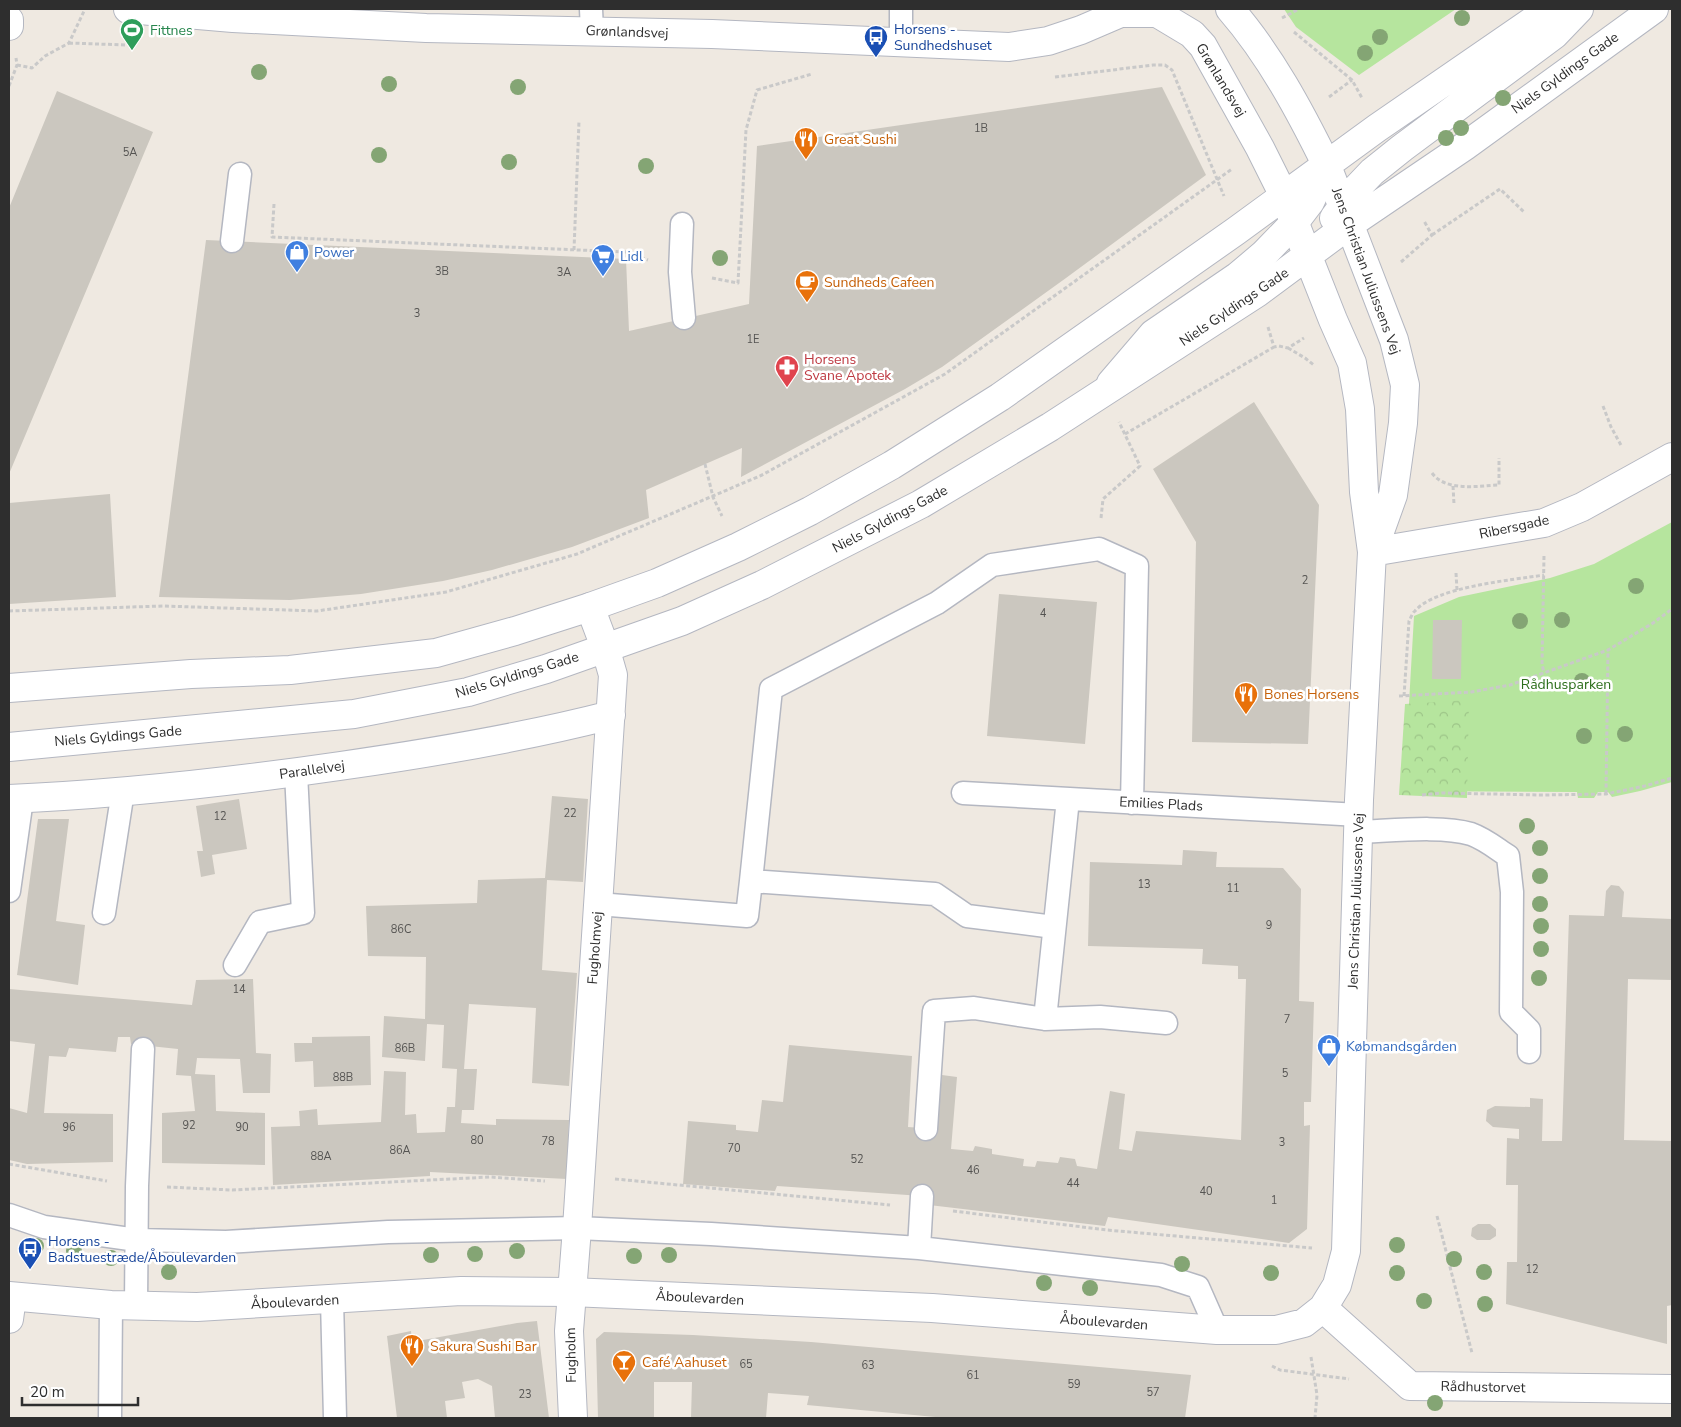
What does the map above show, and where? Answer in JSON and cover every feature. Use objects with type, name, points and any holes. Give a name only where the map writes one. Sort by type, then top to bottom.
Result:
[{"type":"street","name":"Grønlandsvej","points":[[128,9],[233,18],[417,27],[591,20],[822,38],[957,46],[1018,46],[1048,42],[1125,11],[1179,16],[1203,46],[1260,148],[1284,196]]},
{"type":"street","points":[[1230,9],[1248,30],[1303,117],[1327,166]]},
{"type":"street","points":[[9,688],[191,674],[290,670],[436,653],[590,608],[657,583],[738,547],[810,511],[892,465],[1000,397],[1327,166],[1377,128],[1550,9]]},
{"type":"street","points":[[1346,215],[1372,172],[1554,35],[1579,9]]},
{"type":"street","name":"Niels Gyldings Gade","points":[[9,746],[354,714],[468,692],[546,668],[682,621],[762,585],[904,513],[984,467],[1104,392],[1257,294],[1308,256],[1346,215],[1465,146],[1654,9]]},
{"type":"street","points":[[9,20],[9,26]]},
{"type":"street","points":[[1104,392],[1153,334],[1238,276],[1264,254],[1294,223],[1310,202],[1327,166]]},
{"type":"street","name":"Jens Christian Juliussens Vej","points":[[1327,166],[1394,340],[1405,384],[1403,423],[1393,495],[1372,552]]},
{"type":"street","name":"Jens Christian Juliussens Vej","points":[[1284,196],[1352,363],[1360,409],[1364,492],[1372,552],[1363,697],[1358,824],[1346,1251],[1337,1285],[1314,1315]]},
{"type":"street","name":"Ribersgade","points":[[1372,552],[1544,523],[1582,507],[1672,457]]},
{"type":"street","name":"Fugholmvej","points":[[571,1292],[577,1228],[611,715],[612,675],[605,647],[590,608]]},
{"type":"street","name":"Parallelvej","points":[[15,799],[193,785],[296,773],[437,752],[554,730],[611,715]]},
{"type":"street","name":"Åboulevarden","points":[[10,1304],[197,1307],[461,1291],[571,1292],[932,1308],[1217,1330],[1276,1330],[1314,1315]]},
{"type":"street","name":"Fugholm","points":[[571,1292],[569,1331],[573,1418]]},
{"type":"street","name":"Rådhustorvet","points":[[1314,1315],[1410,1386],[1672,1389]]},
{"type":"lane","points":[[901,42],[902,9]]},
{"type":"lane","points":[[232,241],[240,174]]},
{"type":"lane","points":[[682,224],[680,272],[684,318]]},
{"type":"lane","points":[[598,904],[747,916],[771,689],[937,604],[992,565],[1099,549],[1137,566],[1132,802]]},
{"type":"lane","points":[[235,964],[260,922],[303,912],[296,773]]},
{"type":"lane","points":[[104,913],[123,791]]},
{"type":"lane","name":"Emilies Plads","points":[[963,793],[1132,802],[1358,824],[1442,830],[1474,835],[1508,856],[1512,892],[1511,1012],[1528,1030],[1529,1052]]},
{"type":"lane","points":[[9,891],[15,799]]},
{"type":"lane","points":[[1046,1019],[1068,799]]},
{"type":"lane","points":[[751,881],[935,894],[968,916],[1054,927]]},
{"type":"lane","points":[[926,1129],[934,1011],[974,1008],[1046,1019],[1100,1017],[1166,1023]]},
{"type":"lane","points":[[110,1418],[124,1306],[137,1240],[137,1186],[143,1049]]},
{"type":"lane","points":[[919,1248],[922,1196]]},
{"type":"lane","points":[[9,1215],[44,1227],[137,1240],[226,1242],[388,1232],[577,1228],[711,1234],[919,1248],[1161,1275],[1198,1287],[1217,1330]]},
{"type":"lane","points":[[332,1300],[335,1418]]},
{"type":"path","points":[[18,65],[32,68],[45,56],[69,43],[85,9]]},
{"type":"path","points":[[1287,23],[1282,18],[1298,9]]},
{"type":"path","points":[[1291,29],[1352,80]]},
{"type":"path","points":[[274,204],[272,236],[626,252],[680,272],[738,283],[746,130],[757,90],[822,71],[822,38]]},
{"type":"path","points":[[1050,78],[1165,65],[1172,70],[1219,179]]},
{"type":"path","points":[[574,250],[579,121]]},
{"type":"path","points":[[9,611],[163,606],[317,611],[446,592],[577,554],[762,475],[945,374],[1260,148]]},
{"type":"path","points":[[1377,294],[1399,280],[1397,274],[1398,265],[1432,234],[1500,189],[1524,212]]},
{"type":"path","points":[[1424,221],[1432,234]]},
{"type":"path","points":[[1257,294],[1274,347]]},
{"type":"path","points":[[1125,434],[1274,347],[1288,348],[1333,320]]},
{"type":"path","points":[[1099,549],[1102,499],[1140,466],[1104,392]]},
{"type":"path","points":[[1603,406],[1611,427],[1637,476]]},
{"type":"path","points":[[705,464],[713,497]]},
{"type":"path","points":[[1544,523],[1542,664],[1544,673]]},
{"type":"path","points":[[1404,696],[1409,621],[1414,611],[1432,600],[1457,590],[1544,575]]},
{"type":"path","points":[[1363,697],[1471,692],[1510,685],[1608,650],[1653,623],[1672,609]]},
{"type":"path","points":[[1606,794],[1608,650]]},
{"type":"path","points":[[1414,796],[1442,793],[1606,794],[1672,778]]},
{"type":"path","points":[[1437,1216],[1480,1387]]},
{"type":"path","points":[[1314,1315],[1314,1375],[1317,1395],[1315,1418]]},
{"type":"path","points":[[1272,1365],[1280,1370],[1353,1379]]},
{"type":"green space","points":[[1284,9],[1456,9],[1359,75],[1296,27]]},
{"type":"green space","name":"Rådhusparken","points":[[1672,522],[1672,782],[1612,797],[1608,792],[1598,792],[1594,798],[1578,798],[1577,792],[1404,791],[1414,616],[1459,597],[1550,578],[1594,564]]},
{"type":"green space","points":[[1469,700],[1467,798],[1399,795],[1405,704]]},
{"type":"building","points":[[1162,87],[1206,175],[942,367],[905,389],[741,477],[742,448],[646,490],[649,518],[572,547],[492,570],[443,581],[361,594],[290,600],[159,597],[206,240],[626,259],[629,331],[749,304],[757,146]]},
{"type":"building","points":[[57,91],[153,132],[9,474],[9,208]]},
{"type":"building","points":[[1254,402],[1319,505],[1308,744],[1192,742],[1196,542],[1153,469]]},
{"type":"building","points":[[110,494],[116,597],[9,604],[9,503]]},
{"type":"building","points":[[999,594],[1097,602],[1085,744],[987,736]]},
{"type":"building","points":[[1433,620],[1462,620],[1461,679],[1432,679]]},
{"type":"building","points":[[552,796],[588,799],[583,882],[547,880],[542,970],[577,973],[569,1086],[532,1083],[536,1008],[469,1004],[464,1069],[477,1069],[474,1110],[462,1110],[461,1123],[496,1125],[496,1119],[569,1120],[567,1179],[430,1172],[430,1176],[273,1185],[271,1127],[300,1126],[299,1111],[317,1109],[318,1125],[381,1122],[384,1071],[406,1072],[405,1115],[416,1114],[417,1133],[445,1132],[447,1107],[455,1107],[457,1069],[442,1068],[444,1025],[427,1024],[425,1061],[382,1057],[384,1016],[425,1019],[426,957],[368,956],[366,906],[477,903],[478,880],[545,878]]},
{"type":"building","points":[[239,799],[247,849],[212,855],[215,874],[201,877],[197,851],[203,851],[196,806]]},
{"type":"building","points":[[38,819],[69,819],[56,921],[85,925],[78,985],[17,975]]},
{"type":"building","points":[[1183,850],[1217,852],[1216,867],[1283,868],[1301,889],[1299,1001],[1314,1002],[1311,1102],[1304,1102],[1304,1126],[1310,1125],[1307,1229],[1289,1243],[1108,1217],[1105,1226],[929,1205],[922,1196],[777,1186],[775,1191],[683,1184],[688,1121],[736,1125],[736,1130],[758,1132],[762,1100],[783,1102],[789,1045],[912,1056],[908,1127],[936,1129],[942,1075],[957,1077],[951,1149],[973,1151],[975,1146],[992,1149],[992,1154],[1024,1159],[1023,1166],[1035,1167],[1037,1161],[1058,1163],[1060,1157],[1075,1159],[1077,1166],[1097,1169],[1110,1091],[1125,1094],[1119,1149],[1132,1151],[1136,1131],[1241,1140],[1246,979],[1238,979],[1238,966],[1202,964],[1203,949],[1088,946],[1090,862],[1182,865]]},
{"type":"building","points":[[1611,885],[1619,886],[1624,892],[1622,917],[1672,919],[1672,980],[1628,979],[1624,1140],[1672,1141],[1672,1305],[1667,1306],[1667,1344],[1506,1304],[1507,1262],[1517,1262],[1518,1185],[1506,1185],[1507,1138],[1519,1139],[1519,1129],[1493,1127],[1486,1121],[1487,1110],[1495,1106],[1530,1107],[1530,1098],[1543,1099],[1542,1141],[1562,1141],[1569,915],[1604,916],[1606,891]]},
{"type":"building","points":[[253,979],[256,1053],[271,1054],[270,1093],[243,1093],[240,1059],[197,1058],[195,1074],[215,1075],[216,1111],[265,1113],[265,1165],[162,1163],[162,1113],[195,1111],[191,1076],[176,1075],[178,1049],[131,1044],[130,1037],[118,1037],[116,1052],[69,1048],[66,1057],[49,1056],[44,1113],[113,1114],[113,1162],[27,1164],[9,1160],[9,1108],[27,1113],[35,1044],[9,1041],[9,989],[192,1005],[196,980]]},
{"type":"building","points":[[370,1036],[371,1085],[314,1087],[313,1061],[295,1062],[294,1043],[312,1043],[312,1037]]},
{"type":"building","points":[[1478,1224],[1490,1224],[1496,1229],[1496,1236],[1490,1240],[1477,1240],[1471,1236],[1472,1228]]},
{"type":"building","points":[[537,1321],[549,1418],[495,1418],[492,1386],[478,1379],[462,1382],[465,1398],[445,1401],[447,1418],[397,1418],[387,1336],[411,1331],[412,1342]]},
{"type":"building","points":[[604,1332],[811,1342],[1191,1375],[1185,1418],[946,1418],[807,1405],[809,1396],[768,1393],[766,1418],[691,1418],[692,1382],[654,1382],[654,1418],[598,1418],[596,1339]]},
{"type":"place","name":"Fittnes","points":[[132,51]]},
{"type":"place","name":"Horsens - Sundhedshuset","points":[[876,58]]},
{"type":"place","name":"Great Sushi","points":[[806,160]]},
{"type":"place","name":"Power","points":[[297,273]]},
{"type":"place","name":"Lidl","points":[[603,277]]},
{"type":"place","name":"Sundheds Cafeen","points":[[807,303]]},
{"type":"place","name":"Horsens Svane Apotek","points":[[787,388]]},
{"type":"place","name":"Bones Horsens","points":[[1246,715]]},
{"type":"place","name":"Købmandsgården","points":[[1329,1067]]},
{"type":"place","name":"Horsens - Badstuestræde/Åboulevarden","points":[[30,1270]]},
{"type":"place","name":"Sakura Sushi Bar","points":[[412,1367]]},
{"type":"place","name":"Café Aahuset","points":[[624,1383]]}]
